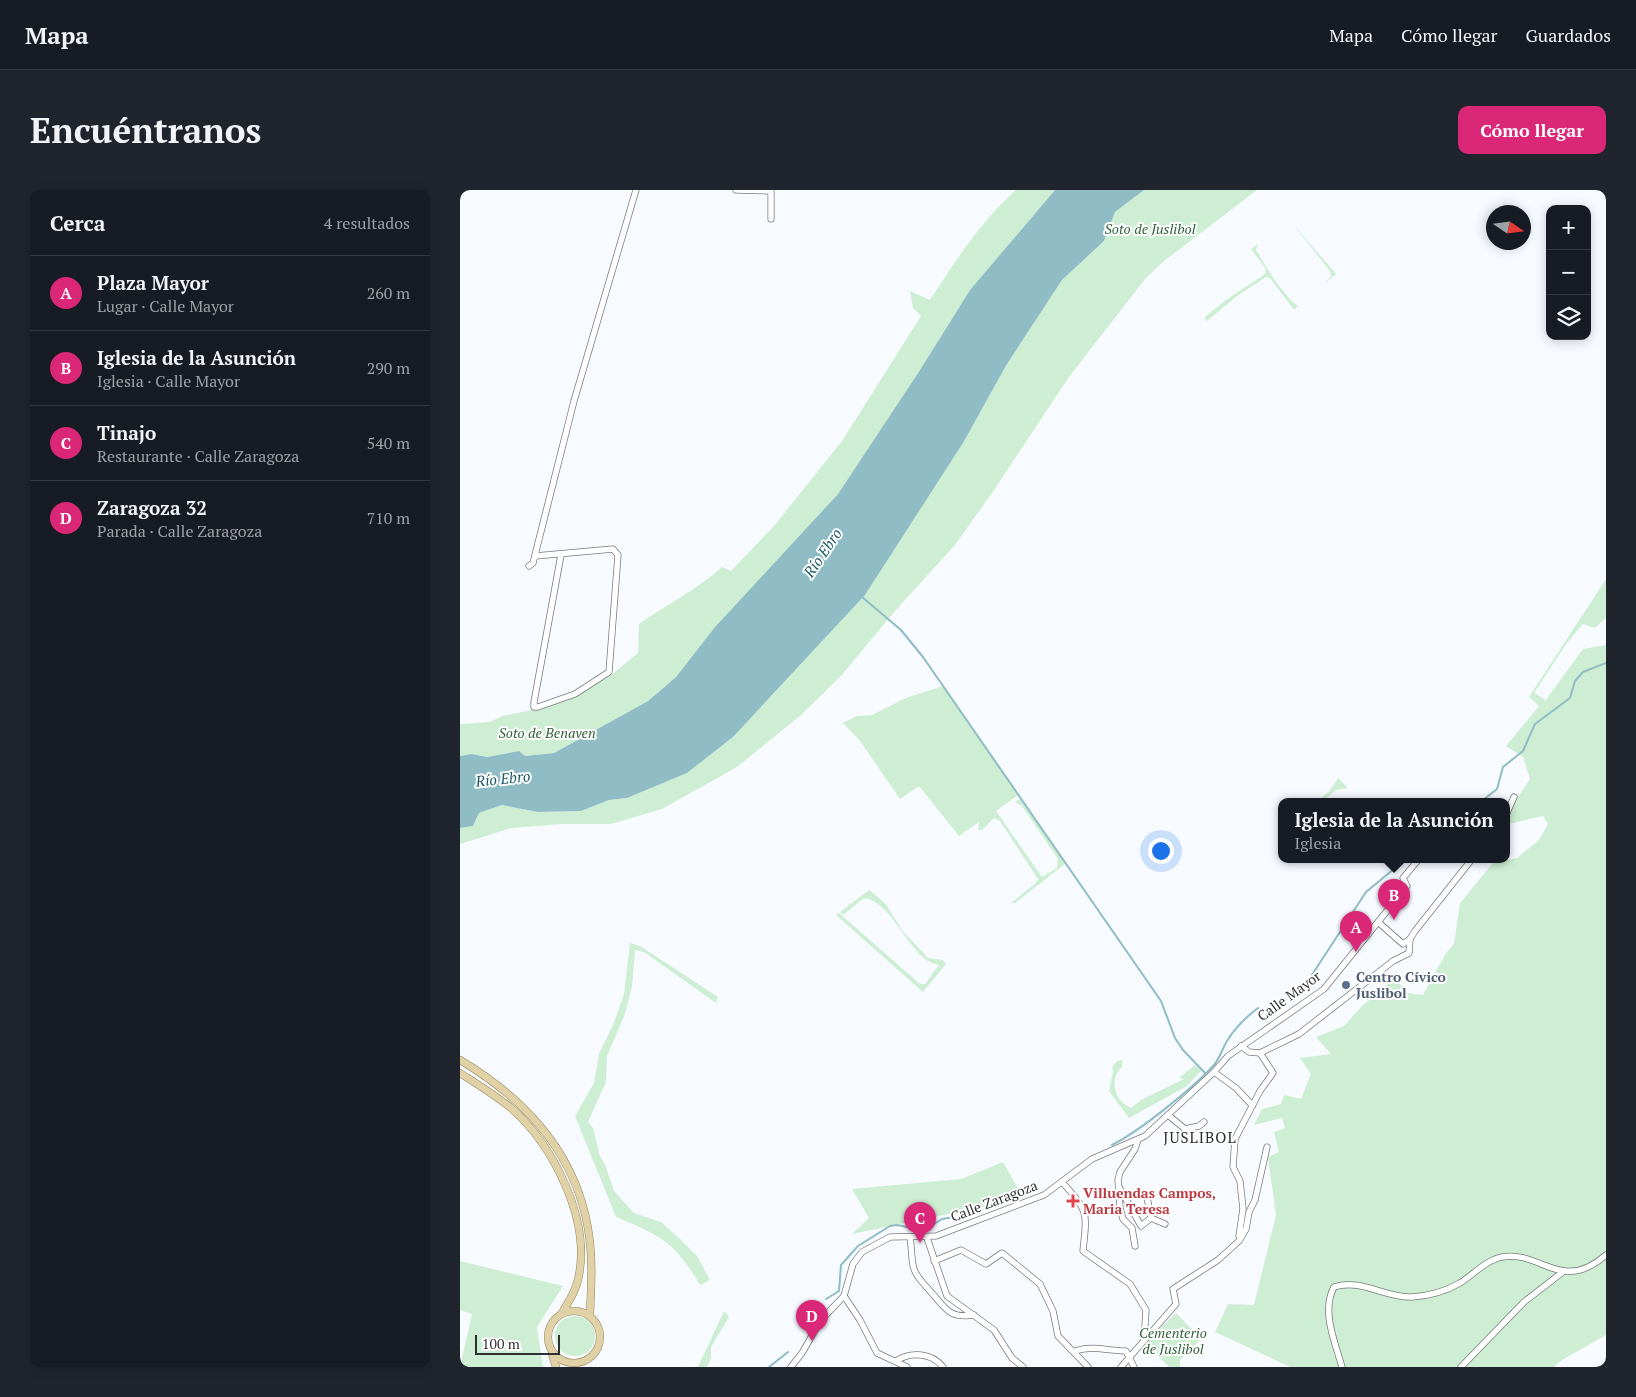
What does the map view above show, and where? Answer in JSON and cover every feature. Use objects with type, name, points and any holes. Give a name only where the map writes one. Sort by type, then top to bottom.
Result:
[{"type":"main road","points":[[460,1060],[518,1101],[545,1130],[566,1162],[580,1198],[589,1235],[590,1315],[600,1330],[600,1343],[594,1354],[583,1364],[569,1363],[555,1355],[548,1341],[551,1325],[562,1313],[578,1283],[581,1262],[578,1227],[566,1186],[548,1152],[525,1123],[510,1108],[460,1073]]},
{"type":"main road","points":[[562,1313],[577,1310],[590,1315]]},
{"type":"main road","points":[[551,1348],[556,1367]]},
{"type":"street","points":[[529,566],[533,563],[535,556],[574,401],[636,190]]},
{"type":"street","points":[[736,190],[771,190],[771,219]]},
{"type":"street","points":[[535,556],[613,550],[618,555],[609,672],[575,694],[534,707],[562,555]]},
{"type":"street","points":[[1510,800],[1514,798],[1510,806]]},
{"type":"street","name":"Calle Mayor","points":[[1208,1078],[1228,1056],[1241,1046],[1324,989],[1408,886],[1403,878],[1416,863]]},
{"type":"street","points":[[1378,922],[1403,944],[1410,939],[1450,884],[1468,863]]},
{"type":"street","points":[[1241,1046],[1249,1052],[1260,1053],[1299,1034],[1393,961],[1409,954],[1410,939]]},
{"type":"street","points":[[1239,1241],[1243,1209],[1240,1181],[1233,1167],[1234,1139],[1273,1073],[1260,1053]]},
{"type":"street","points":[[1214,1072],[1236,1088],[1252,1106]]},
{"type":"street","name":"Calle Zaragoza","points":[[791,1367],[799,1363],[821,1320],[844,1296],[853,1264],[862,1252],[884,1239],[896,1237],[927,1238],[1044,1195],[1092,1159],[1138,1140],[1208,1078]]},
{"type":"street","points":[[1168,1115],[1185,1129],[1199,1126],[1204,1122]]},
{"type":"street","points":[[1135,1246],[1132,1228],[1122,1216],[1118,1186],[1119,1175],[1135,1149],[1138,1140]]},
{"type":"street","points":[[1121,1367],[1176,1304],[1173,1289],[1218,1260],[1239,1241],[1246,1230],[1249,1212],[1255,1200],[1267,1148]]},
{"type":"street","points":[[1062,1182],[1082,1205],[1087,1217],[1083,1252],[1130,1284],[1146,1310],[1144,1341]]},
{"type":"street","points":[[1118,1186],[1141,1226],[1152,1218]]},
{"type":"street","points":[[1147,1197],[1152,1218]]},
{"type":"street","points":[[1152,1218],[1164,1224]]},
{"type":"street","points":[[910,1238],[914,1269],[918,1278],[938,1303],[946,1311],[962,1317],[974,1315]]},
{"type":"street","points":[[927,1238],[934,1262],[948,1296],[994,1330],[1012,1358],[1023,1367]]},
{"type":"street","points":[[934,1262],[961,1250],[986,1264],[1002,1252],[1040,1284],[1053,1311],[1058,1336],[1075,1351],[1083,1364],[1088,1367]]},
{"type":"street","points":[[1342,1367],[1329,1314],[1328,1298],[1334,1287],[1346,1283],[1395,1295],[1412,1297],[1440,1292],[1500,1257],[1516,1256],[1557,1271],[1573,1271],[1599,1261],[1606,1255]]},
{"type":"street","points":[[1461,1367],[1524,1302],[1564,1271]]},
{"type":"street","points":[[844,1296],[860,1320],[877,1353],[907,1367]]},
{"type":"street","points":[[1075,1351],[1089,1346],[1104,1351],[1126,1351],[1134,1367]]},
{"type":"street","points":[[896,1361],[908,1354],[917,1355],[933,1358],[943,1367]]},
{"type":"green space","name":"Soto de Benaven","points":[[1016,190],[1055,190],[970,290],[838,494],[715,627],[676,677],[648,701],[554,753],[524,756],[518,751],[487,757],[472,754],[460,756],[460,724],[490,722],[502,716],[532,710],[577,695],[610,676],[638,653],[639,624],[692,590],[722,567],[731,571],[774,526],[842,441],[921,316],[913,308],[910,291],[930,300],[980,228]]},
{"type":"green space","name":"Soto de Juslibol","points":[[1144,190],[1257,190],[1164,261],[1145,279],[1069,377],[955,545],[895,611],[841,676],[801,715],[737,767],[662,809],[611,824],[562,824],[512,828],[460,844],[460,828],[473,826],[479,813],[502,805],[538,812],[581,811],[609,800],[627,798],[687,773],[733,737],[865,595],[963,443],[1007,364],[1062,280],[1104,241],[1115,212]]},
{"type":"green space","points":[[1291,222],[1336,274],[1324,284],[1331,276],[1330,271]]},
{"type":"green space","points":[[1258,244],[1256,250],[1270,272],[1280,287],[1298,306],[1294,310],[1270,278],[1266,277],[1237,296],[1207,321],[1205,319],[1206,316],[1265,274],[1266,269],[1251,249]]},
{"type":"green space","points":[[1606,579],[1606,618],[1595,628],[1583,624],[1566,644],[1534,693],[1545,701],[1583,649],[1606,645],[1606,1335],[1562,1360],[1554,1367],[1290,1367],[1215,1332],[1228,1304],[1254,1305],[1276,1215],[1268,1157],[1279,1152],[1274,1132],[1285,1128],[1282,1118],[1254,1125],[1262,1109],[1281,1104],[1284,1095],[1301,1099],[1311,1074],[1300,1058],[1331,1054],[1316,1037],[1344,1026],[1361,1007],[1395,978],[1407,993],[1423,995],[1446,953],[1454,944],[1460,903],[1493,863],[1510,863],[1510,859],[1517,858],[1539,840],[1548,824],[1543,816],[1510,824],[1510,812],[1530,779],[1523,757],[1506,746],[1539,706],[1529,697]]},
{"type":"green space","points":[[943,686],[1018,795],[996,811],[1042,877],[1057,868],[1058,859],[1022,806],[1015,802],[1020,799],[1066,863],[1015,903],[1011,903],[1036,883],[1038,879],[1000,821],[994,818],[982,830],[978,830],[979,822],[959,836],[919,786],[900,799],[860,741],[843,723],[857,716],[872,715],[906,698]]},
{"type":"green space","points":[[1338,778],[1348,788],[1336,790],[1327,798],[1321,798],[1329,792]]},
{"type":"green space","points":[[869,890],[885,903],[902,930],[928,958],[943,960],[946,964],[923,992],[836,915],[839,913],[920,984],[925,984],[939,965],[929,962],[912,946],[882,907],[864,898],[843,915],[840,912]]},
{"type":"green space","points":[[630,943],[640,946],[718,997],[716,1003],[644,952],[635,950],[632,987],[625,1014],[607,1056],[606,1082],[588,1122],[593,1128],[600,1156],[614,1191],[634,1213],[661,1222],[697,1256],[710,1280],[700,1285],[674,1249],[655,1235],[616,1217],[575,1116],[594,1083],[599,1054],[613,1025],[624,994]]},
{"type":"green space","points":[[1122,1060],[1122,1067],[1115,1078],[1115,1090],[1125,1105],[1131,1108],[1141,1100],[1184,1079],[1179,1078],[1195,1065],[1201,1071],[1187,1086],[1129,1118],[1109,1091],[1113,1072],[1112,1067],[1117,1061]]},
{"type":"green space","points":[[1003,1162],[1021,1194],[997,1204],[852,1234],[869,1218],[852,1189],[961,1179]]},
{"type":"green space","points":[[460,1261],[563,1286],[537,1327],[543,1367],[460,1367],[472,1314],[460,1310]]},
{"type":"green space","points":[[724,1311],[729,1317],[711,1347],[711,1358],[707,1367],[698,1367]]},
{"type":"green space","name":"Cementerio de Juslibol","points":[[1176,1313],[1201,1339],[1180,1360],[1180,1367],[1169,1367],[1145,1343]]},
{"type":"green space","points":[[571,1316],[579,1316],[586,1319],[592,1325],[595,1336],[592,1347],[586,1353],[579,1356],[571,1356],[564,1353],[558,1347],[555,1340],[555,1332],[558,1325],[564,1319]]},
{"type":"water","name":"Río Ebro","points":[[1055,190],[1144,190],[1115,212],[1104,241],[1062,280],[1007,364],[963,443],[865,595],[733,737],[687,773],[627,798],[609,800],[581,811],[538,812],[502,805],[479,813],[473,826],[460,828],[460,756],[472,754],[487,757],[519,751],[525,756],[554,753],[648,701],[676,677],[715,627],[838,494],[970,290]]},
{"type":"waterway","points":[[862,597],[901,630],[923,657],[1161,1001],[1175,1038],[1183,1050],[1205,1073]]},
{"type":"waterway","points":[[1486,798],[1497,789],[1503,767],[1523,751],[1535,724],[1570,698],[1575,681],[1583,672],[1606,663]]},
{"type":"waterway","points":[[1306,984],[1366,892],[1401,863]]},
{"type":"waterway","points":[[1112,1145],[1151,1120],[1205,1074],[1216,1062],[1225,1044],[1234,1032],[1258,1008]]},
{"type":"waterway","points":[[934,1224],[942,1219],[954,1217]]},
{"type":"waterway","points":[[826,1299],[839,1291],[841,1265],[858,1246],[890,1226],[897,1225],[917,1229]]},
{"type":"waterway","points":[[769,1367],[788,1352]]},
{"type":"place","name":"Iglesia de la Asunción","points":[[1394,920]]},
{"type":"place","name":"Plaza Mayor","points":[[1356,952]]},
{"type":"place","name":"Centro Cívico Juslibol","points":[[1346,985]]},
{"type":"place","name":"Villuendas Campos, Maria Teresa","points":[[1073,1201]]},
{"type":"place","name":"Tinajo","points":[[920,1243]]},
{"type":"place","name":"Zaragoza 32","points":[[812,1341]]},
{"type":"district","name":"JUSLIBOL","points":[[1200,1138]]}]
